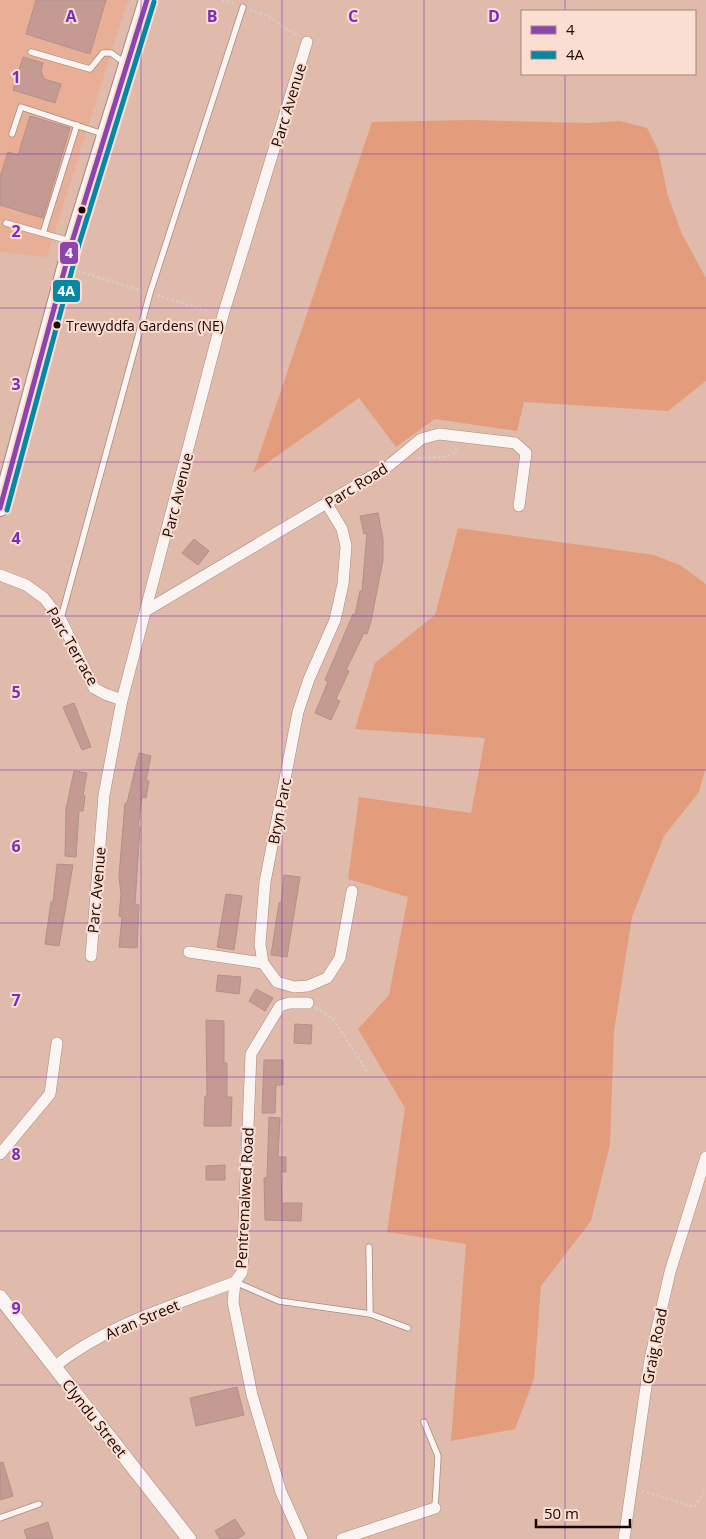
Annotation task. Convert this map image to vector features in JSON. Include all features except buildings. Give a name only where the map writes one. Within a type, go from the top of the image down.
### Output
[{"type":"main road","points":[[0,508],[72,242],[147,0]]},
{"type":"street","name":"Parc Avenue","points":[[91,956],[104,795],[122,700],[223,315],[307,42]]},
{"type":"street","name":"Parc Road","points":[[147,610],[387,467],[421,439],[440,434],[515,443],[526,453],[519,506]]},
{"type":"street","name":"Bryn Parc","points":[[263,963],[260,944],[265,882],[298,712],[309,679],[335,620],[344,584],[346,546],[342,529],[327,504]]},
{"type":"street","name":"Parc Terrace","points":[[0,574],[26,585],[38,594],[61,620],[94,688],[122,700]]},
{"type":"street","points":[[189,952],[263,963],[277,982],[294,988],[308,986],[327,978],[340,958],[352,891]]},
{"type":"street","name":"Pentremalwed Road","points":[[302,1539],[281,1492],[252,1395],[233,1302],[235,1282],[242,1272],[250,1054],[280,1006],[289,1003],[308,1004]]},
{"type":"street","points":[[0,1154],[50,1094],[56,1044]]},
{"type":"street","name":"Graig Road","points":[[624,1539],[633,1489],[653,1344],[684,1223],[706,1157]]},
{"type":"street","name":"Aran Street","points":[[55,1366],[76,1350],[120,1325],[235,1282]]},
{"type":"street","name":"Clyndu Street","points":[[0,1297],[189,1539]]},
{"type":"street","points":[[342,1539],[435,1508]]},
{"type":"lane","points":[[61,620],[150,293],[242,7]]},
{"type":"lane","points":[[31,52],[90,69],[103,52],[110,53],[127,64]]},
{"type":"lane","points":[[12,134],[21,107],[105,134]]},
{"type":"lane","points":[[43,233],[77,125]]},
{"type":"lane","points":[[6,223],[72,242]]},
{"type":"lane","points":[[369,1248],[370,1314]]},
{"type":"lane","points":[[235,1282],[279,1301],[370,1314],[408,1328]]},
{"type":"lane","points":[[424,1422],[438,1456],[435,1508]]},
{"type":"lane","points":[[0,1518],[39,1504]]},
{"type":"path","points":[[222,0],[266,15],[307,42]]},
{"type":"path","points":[[65,267],[133,288]]},
{"type":"path","points":[[150,293],[204,310]]},
{"type":"path","points":[[417,458],[446,457],[455,453],[457,445],[454,436]]},
{"type":"path","points":[[308,1004],[333,1019],[368,1073]]},
{"type":"path","points":[[633,1489],[694,1507],[706,1490]]},
{"type":"shaded area","points":[[0,0],[128,0],[47,257],[0,252]]},
{"type":"shaded area","points":[[470,120],[589,123],[620,121],[647,128],[658,150],[668,196],[682,234],[706,278],[706,381],[668,411],[524,402],[517,431],[435,419],[396,447],[359,398],[253,473],[372,122]]},
{"type":"shaded area","points":[[458,528],[654,555],[680,565],[706,584],[706,767],[699,792],[664,836],[632,917],[614,1031],[610,1145],[591,1221],[541,1286],[534,1379],[515,1429],[451,1441],[466,1244],[387,1232],[405,1108],[358,1029],[389,995],[408,897],[348,879],[359,797],[471,813],[485,738],[355,729],[375,663],[435,615]]},
{"type":"transit line","name":"4","points":[[0,508],[72,242],[147,0]]},
{"type":"transit line","name":"4A","points":[[7,510],[79,244],[154,2]]},
{"type":"place","name":"Trewyddfa Gardens (NE)","points":[[57,325]]}]
